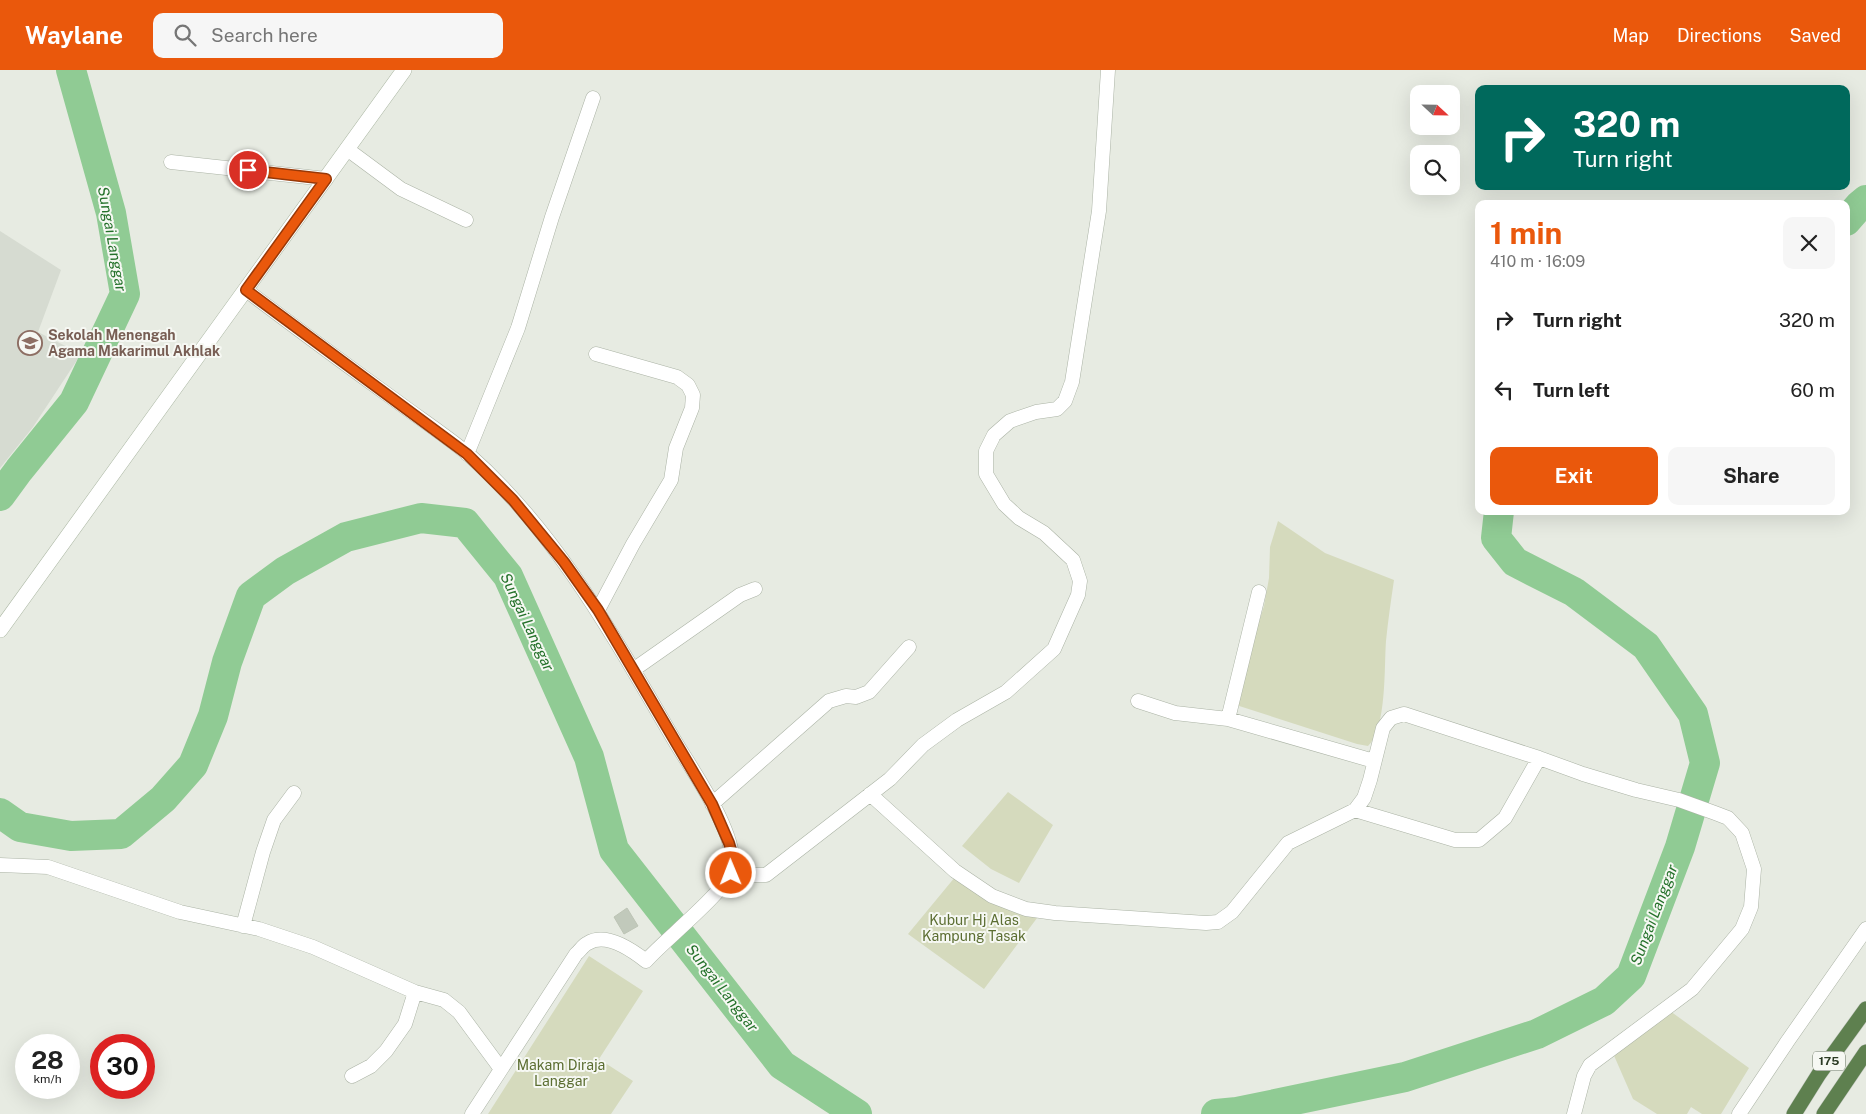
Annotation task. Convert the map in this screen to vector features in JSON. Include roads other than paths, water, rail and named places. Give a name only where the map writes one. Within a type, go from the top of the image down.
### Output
[{"type":"highway","name":"175","points":[[1794,1114],[1819,1074],[1866,1009]]},
{"type":"highway","name":"175","points":[[1824,1114],[1866,1052]]},
{"type":"main road","points":[[0,630],[404,70]]},
{"type":"street","points":[[731,873],[766,875],[890,779],[923,745],[957,720],[1006,692],[1054,649],[1078,595],[1080,581],[1073,560],[1044,533],[1019,518],[1004,504],[986,474],[986,451],[994,435],[1010,421],[1036,412],[1057,409],[1065,401],[1072,382],[1099,210],[1108,70]]},
{"type":"street","points":[[467,454],[518,328],[552,217],[593,98]]},
{"type":"street","points":[[347,149],[401,189],[466,220]]},
{"type":"street","points":[[171,162],[326,179]]},
{"type":"street","points":[[246,290],[467,454],[519,507],[564,562],[598,610],[712,804],[733,857],[731,873],[717,892],[646,961],[611,941],[600,939],[587,943],[576,954],[472,1114]]},
{"type":"street","points":[[596,354],[677,377],[688,385],[693,395],[692,408],[676,448],[671,480],[633,544],[598,610]]},
{"type":"street","points":[[633,670],[740,595],[755,589]]},
{"type":"street","points":[[1228,719],[1260,592]]},
{"type":"street","points":[[712,804],[830,701],[846,696],[856,697],[868,692],[909,648]]},
{"type":"street","points":[[1138,700],[1175,713],[1228,719],[1374,761]]},
{"type":"street","points":[[870,794],[955,871],[992,896],[1026,909],[1056,913],[1206,923],[1218,922],[1232,912],[1288,843],[1355,810],[1364,798],[1383,728],[1391,718],[1404,714],[1592,776],[1679,800],[1728,818],[1742,833],[1754,869],[1751,907],[1742,929],[1692,989],[1590,1065],[1584,1076],[1574,1114]]},
{"type":"street","points":[[1355,810],[1455,840],[1479,840],[1505,818],[1539,758]]},
{"type":"street","points":[[244,926],[263,852],[274,820],[294,793]]},
{"type":"street","points":[[0,865],[48,867],[180,912],[244,926],[313,947],[415,992],[444,1000],[459,1012],[501,1069]]},
{"type":"street","points":[[1739,1114],[1866,929]]},
{"type":"street","points":[[352,1076],[371,1066],[386,1050],[405,1024],[415,992]]},
{"type":"waterway","name":"Sungai Langgar","points":[[0,496],[74,402],[125,294],[111,213],[71,70]]},
{"type":"waterway","name":"Sungai Langgar","points":[[1850,216],[1866,200]]},
{"type":"waterway","name":"Sungai Langgar","points":[[1216,1114],[1237,1112],[1405,1077],[1537,1034],[1604,1001],[1631,976],[1680,847],[1705,763],[1693,714],[1646,646],[1574,592],[1515,562],[1496,538],[1499,515]]},
{"type":"waterway","name":"Sungai Langgar","points":[[0,813],[20,827],[71,836],[121,834],[163,799],[193,765],[213,716],[227,662],[251,596],[285,571],[346,537],[421,518],[465,523],[508,576],[589,757],[614,850],[782,1065],[857,1114]]},
{"type":"place","name":"Sekolah Menengah Agama Makarimul Akhlak","points":[[30,343]]},
{"type":"park label","name":"Kubur Hj Alas Kampung Tasak","points":[[974,928]]},
{"type":"park label","name":"Makam Diraja Langgar","points":[[561,1074]]}]
